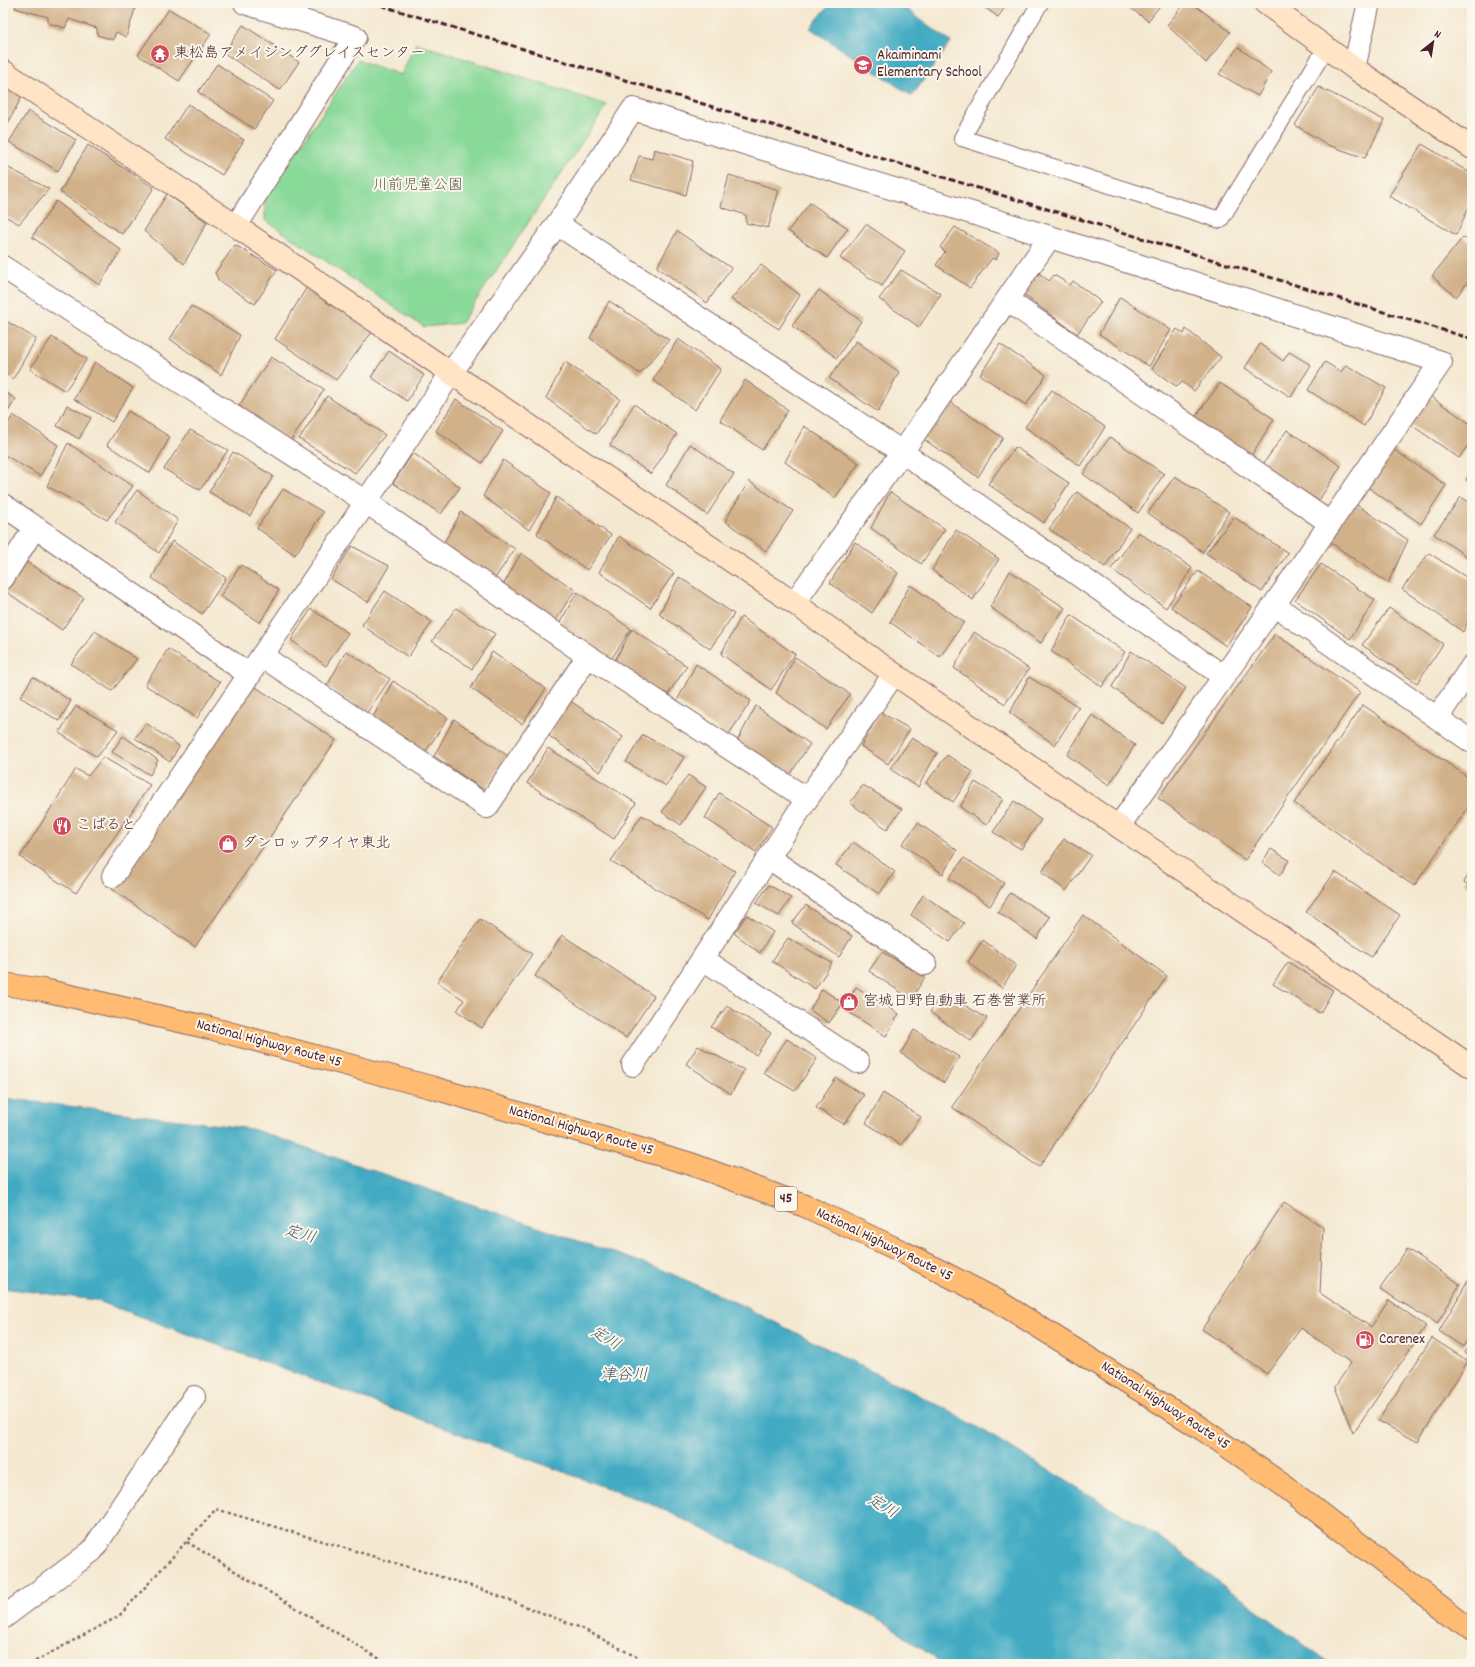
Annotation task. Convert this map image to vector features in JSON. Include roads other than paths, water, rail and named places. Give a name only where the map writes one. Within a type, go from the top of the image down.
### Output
[{"type":"highway","name":"National Highway Route 45","points":[[3,984],[44,990],[210,1028],[434,1088],[691,1164],[805,1206],[901,1251],[996,1300],[1202,1428],[1283,1485],[1472,1631]]},
{"type":"street","points":[[236,226],[355,37],[245,3]]},
{"type":"street","points":[[1265,3],[1354,68],[1472,148]]},
{"type":"street","points":[[1354,68],[1369,3]]},
{"type":"street","points":[[3,71],[794,602],[894,674],[1472,1067]]},
{"type":"street","points":[[113,876],[250,675],[452,373],[557,224],[633,109],[1050,237],[1441,362],[1274,605],[1222,676],[1119,826]]},
{"type":"street","points":[[557,224],[902,452],[1222,676]]},
{"type":"street","points":[[794,602],[902,452],[1050,237]]},
{"type":"street","points":[[3,267],[366,502],[588,656],[807,800]]},
{"type":"street","points":[[1007,300],[1330,523]]},
{"type":"street","points":[[3,505],[250,675]]},
{"type":"street","points":[[3,578],[35,527]]},
{"type":"street","points":[[1274,605],[1472,742]]},
{"type":"street","points":[[262,656],[487,807],[588,656]]},
{"type":"street","points":[[1436,718],[1472,666]]},
{"type":"street","points":[[633,1066],[807,800],[894,674]]},
{"type":"street","points":[[769,858],[925,964]]},
{"type":"street","points":[[703,959],[858,1062]]},
{"type":"street","points":[[3,1618],[92,1551],[194,1397]]},
{"type":"lane","points":[[1040,3],[962,138],[1220,220],[1326,48]]},
{"type":"water","points":[[831,3],[898,3],[951,42],[912,96],[810,28]]},
{"type":"water","name":"津谷川","points":[[3,1098],[252,1129],[663,1270],[733,1301],[952,1412],[1158,1536],[1330,1664],[943,1664],[886,1623],[754,1554],[656,1506],[95,1300],[3,1288]]},
{"type":"railway","points":[[373,3],[1472,339]]},
{"type":"place","name":"東松島アメイジンググレイスセンター","points":[[160,54]]},
{"type":"place","name":"Akaiminami Elementary School","points":[[863,65]]},
{"type":"place","name":"こばると","points":[[62,826]]},
{"type":"place","name":"ダンロップタイヤ東北","points":[[228,844]]},
{"type":"place","name":"宮城日野自動車 石巻営業所","points":[[849,1002]]},
{"type":"place","name":"Carenex","points":[[1365,1340]]},
{"type":"park label","name":"川前児童公園","points":[[418,186]]},
{"type":"water label","name":"定川","points":[[300,1235]]},
{"type":"water label","name":"定川","points":[[605,1339]]},
{"type":"water label","name":"定川","points":[[882,1507]]}]
